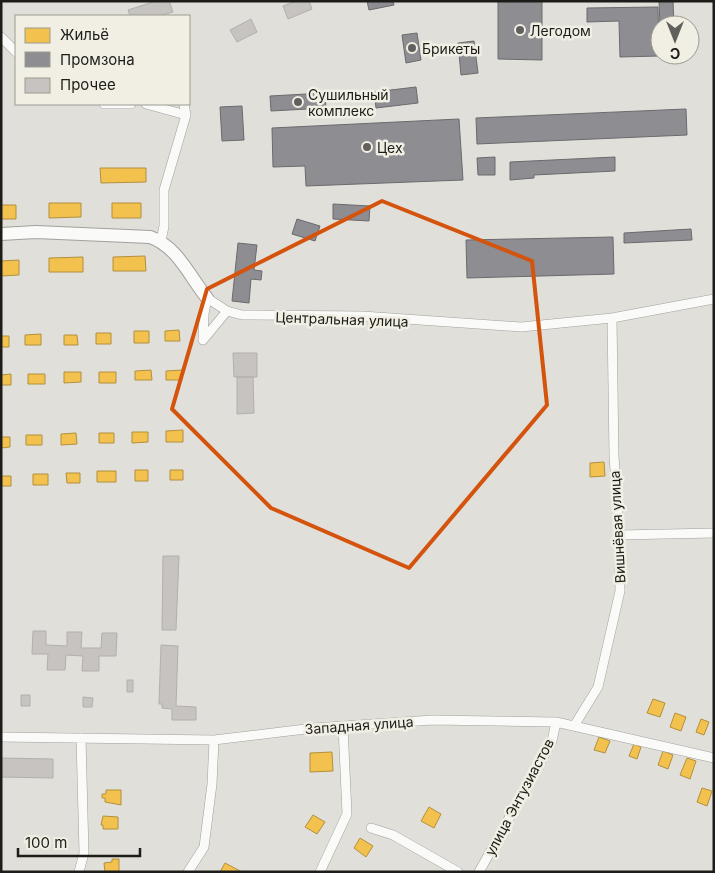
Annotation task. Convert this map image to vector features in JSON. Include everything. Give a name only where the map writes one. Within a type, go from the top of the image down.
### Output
[{"type":"street","points":[[1,37],[15,51]]},
{"type":"street","points":[[150,105],[186,115]]},
{"type":"street","points":[[1,234],[36,232],[134,235],[161,241],[164,226],[164,190],[186,115],[184,105]]},
{"type":"street","name":"Центральная улица","points":[[161,241],[170,248],[207,298],[227,311],[242,315],[267,317],[362,316],[521,327],[612,318],[714,299]]},
{"type":"street","points":[[207,298],[203,340],[227,311]]},
{"type":"street","name":"Вишнёвая улица","points":[[574,726],[598,688],[610,644],[620,592],[619,535],[614,456],[612,318]]},
{"type":"street","points":[[619,535],[714,533]]},
{"type":"street","name":"Западная улица","points":[[1,737],[214,740],[343,726],[433,720],[556,722],[714,758]]},
{"type":"street","name":"улица Энтузиастов","points":[[479,872],[552,741],[556,722]]},
{"type":"street","points":[[320,872],[347,814],[343,726]]},
{"type":"street","points":[[79,872],[84,853],[81,738]]},
{"type":"street","points":[[188,872],[204,847],[212,784],[214,740]]},
{"type":"street","points":[[371,828],[393,835],[458,872]]},
{"type":"highlighted area","points":[[382,201],[532,261],[547,405],[409,568],[271,508],[172,409],[207,289]]},
{"type":"building: Жильё","points":[[100,168],[146,168],[146,182],[101,183]]},
{"type":"building: Жильё","points":[[49,203],[81,203],[81,217],[49,218]]},
{"type":"building: Жильё","points":[[112,203],[141,203],[141,218],[112,218]]},
{"type":"building: Жильё","points":[[1,205],[16,205],[16,219],[1,219]]},
{"type":"building: Жильё","points":[[145,256],[146,271],[113,271],[113,257]]},
{"type":"building: Жильё","points":[[83,257],[83,272],[49,272],[49,258]]},
{"type":"building: Жильё","points":[[19,260],[19,275],[1,276],[1,261]]},
{"type":"building: Жильё","points":[[179,330],[180,341],[165,341],[165,331]]},
{"type":"building: Жильё","points":[[134,331],[149,331],[149,343],[134,343]]},
{"type":"building: Жильё","points":[[96,333],[111,333],[111,344],[96,344]]},
{"type":"building: Жильё","points":[[41,334],[41,345],[25,345],[25,335]]},
{"type":"building: Жильё","points":[[64,335],[77,335],[78,345],[64,345]]},
{"type":"building: Жильё","points":[[1,336],[9,336],[9,347],[1,347]]},
{"type":"building: Жильё","points":[[151,370],[152,380],[135,380],[135,371]]},
{"type":"building: Жильё","points":[[182,370],[182,380],[166,380],[166,371]]},
{"type":"building: Жильё","points":[[64,372],[81,372],[81,382],[64,383]]},
{"type":"building: Жильё","points":[[99,372],[116,372],[116,383],[99,383]]},
{"type":"building: Жильё","points":[[11,374],[11,385],[1,385],[1,375]]},
{"type":"building: Жильё","points":[[28,374],[45,374],[45,384],[28,384]]},
{"type":"building: Жильё","points":[[183,430],[183,442],[166,442],[166,431]]},
{"type":"building: Жильё","points":[[132,432],[148,432],[148,442],[132,443]]},
{"type":"building: Жильё","points":[[76,433],[77,444],[61,445],[61,434]]},
{"type":"building: Жильё","points":[[99,433],[114,433],[114,443],[99,443]]},
{"type":"building: Жильё","points":[[26,435],[42,435],[42,445],[26,445]]},
{"type":"building: Жильё","points":[[1,437],[10,437],[10,447],[1,448]]},
{"type":"building: Жильё","points":[[604,462],[605,476],[590,477],[590,463]]},
{"type":"building: Жильё","points":[[135,470],[148,470],[148,481],[135,481]]},
{"type":"building: Жильё","points":[[170,470],[183,470],[183,480],[170,480]]},
{"type":"building: Жильё","points":[[97,471],[116,471],[116,482],[97,482]]},
{"type":"building: Жильё","points":[[66,473],[80,473],[80,483],[67,483]]},
{"type":"building: Жильё","points":[[33,474],[48,474],[48,485],[33,485]]},
{"type":"building: Жильё","points":[[1,476],[11,476],[11,486],[1,486]]},
{"type":"building: Жильё","points":[[653,699],[665,703],[660,717],[647,713]]},
{"type":"building: Жильё","points":[[675,713],[686,717],[681,731],[670,727]]},
{"type":"building: Жильё","points":[[701,719],[709,722],[704,735],[696,732]]},
{"type":"building: Жильё","points":[[599,737],[610,741],[605,753],[594,750]]},
{"type":"building: Жильё","points":[[634,744],[641,747],[637,759],[629,756]]},
{"type":"building: Жильё","points":[[663,751],[673,755],[668,769],[658,765]]},
{"type":"building: Жильё","points":[[332,752],[333,771],[310,772],[310,753]]},
{"type":"building: Жильё","points":[[687,758],[696,761],[690,779],[680,775]]},
{"type":"building: Жильё","points":[[702,788],[712,791],[707,806],[697,802]]},
{"type":"building: Жильё","points":[[106,790],[121,790],[121,805],[105,802],[102,794],[106,794]]},
{"type":"building: Жильё","points":[[429,807],[441,814],[434,828],[421,821]]},
{"type":"building: Жильё","points":[[313,815],[325,822],[317,834],[305,827]]},
{"type":"building: Жильё","points":[[103,816],[118,817],[118,829],[103,829],[103,825],[101,825]]},
{"type":"building: Жильё","points":[[360,838],[373,846],[366,857],[354,848]]},
{"type":"building: Жильё","points":[[112,859],[119,859],[119,872],[105,872],[104,863],[112,862]]},
{"type":"building: Жильё","points":[[225,863],[242,872],[220,872]]},
{"type":"building: Промзона","points":[[367,1],[393,1],[394,5],[369,10]]},
{"type":"building: Промзона","name":"Легодом","points":[[498,1],[542,1],[542,60],[498,59]]},
{"type":"building: Промзона","points":[[659,1],[673,1],[674,15],[660,15]]},
{"type":"building: Промзона","points":[[658,7],[658,15],[650,15],[650,56],[620,57],[619,21],[587,22],[587,8]]},
{"type":"building: Промзона","name":"Брикеты","points":[[417,33],[421,60],[406,63],[402,35]]},
{"type":"building: Промзона","points":[[474,41],[478,73],[461,75],[458,43]]},
{"type":"building: Промзона","name":"Сушильный комплекс","points":[[416,87],[418,103],[376,108],[374,92]]},
{"type":"building: Промзона","name":"Сушильный комплекс","points":[[325,93],[326,108],[271,111],[270,96]]},
{"type":"building: Промзона","points":[[242,106],[244,140],[222,141],[220,107]]},
{"type":"building: Промзона","points":[[686,109],[687,135],[477,144],[476,118]]},
{"type":"building: Промзона","name":"Цех","points":[[459,119],[463,180],[306,186],[305,166],[273,167],[272,128]]},
{"type":"building: Промзона","points":[[495,157],[495,175],[478,175],[477,158]]},
{"type":"building: Промзона","points":[[615,157],[615,171],[534,175],[534,178],[510,180],[510,162]]},
{"type":"building: Промзона","points":[[333,204],[370,206],[369,221],[333,219]]},
{"type":"building: Промзона","points":[[297,219],[320,226],[315,241],[292,234]]},
{"type":"building: Промзона","points":[[691,229],[692,240],[624,243],[624,233]]},
{"type":"building: Промзона","points":[[613,237],[614,274],[467,278],[466,240]]},
{"type":"building: Промзона","points":[[238,243],[257,245],[254,270],[262,271],[261,280],[251,279],[249,303],[232,301]]},
{"type":"building: Прочее","points":[[156,1],[169,1],[173,12],[162,15],[130,15],[128,10]]},
{"type":"building: Прочее","points":[[296,1],[309,1],[312,9],[288,19],[283,6]]},
{"type":"building: Прочее","points":[[251,19],[257,32],[237,42],[230,30]]},
{"type":"building: Прочее","points":[[233,353],[257,353],[257,377],[234,377]]},
{"type":"building: Прочее","points":[[237,377],[253,377],[254,413],[237,414]]},
{"type":"building: Прочее","points":[[163,556],[179,556],[176,630],[162,630]]},
{"type":"building: Прочее","points":[[33,631],[46,631],[46,645],[67,646],[67,632],[82,632],[81,648],[101,648],[102,633],[117,633],[116,656],[99,656],[99,671],[82,671],[83,656],[66,655],[65,670],[47,670],[48,654],[32,654]]},
{"type":"building: Прочее","points":[[161,645],[178,646],[176,706],[196,707],[196,720],[172,720],[172,709],[162,708],[162,704],[159,704]]},
{"type":"building: Прочее","points":[[127,680],[133,680],[133,692],[127,692]]},
{"type":"building: Прочее","points":[[21,695],[30,695],[30,706],[21,706]]},
{"type":"building: Прочее","points":[[83,697],[93,698],[92,707],[83,707]]},
{"type":"building: Прочее","points":[[1,758],[53,759],[53,778],[1,777]]},
{"type":"place","name":"Легодом","points":[[520,30]]},
{"type":"place","name":"Брикеты","points":[[412,48]]},
{"type":"place","name":"Сушильный комплекс","points":[[298,102]]},
{"type":"place","name":"Цех","points":[[367,147]]}]
